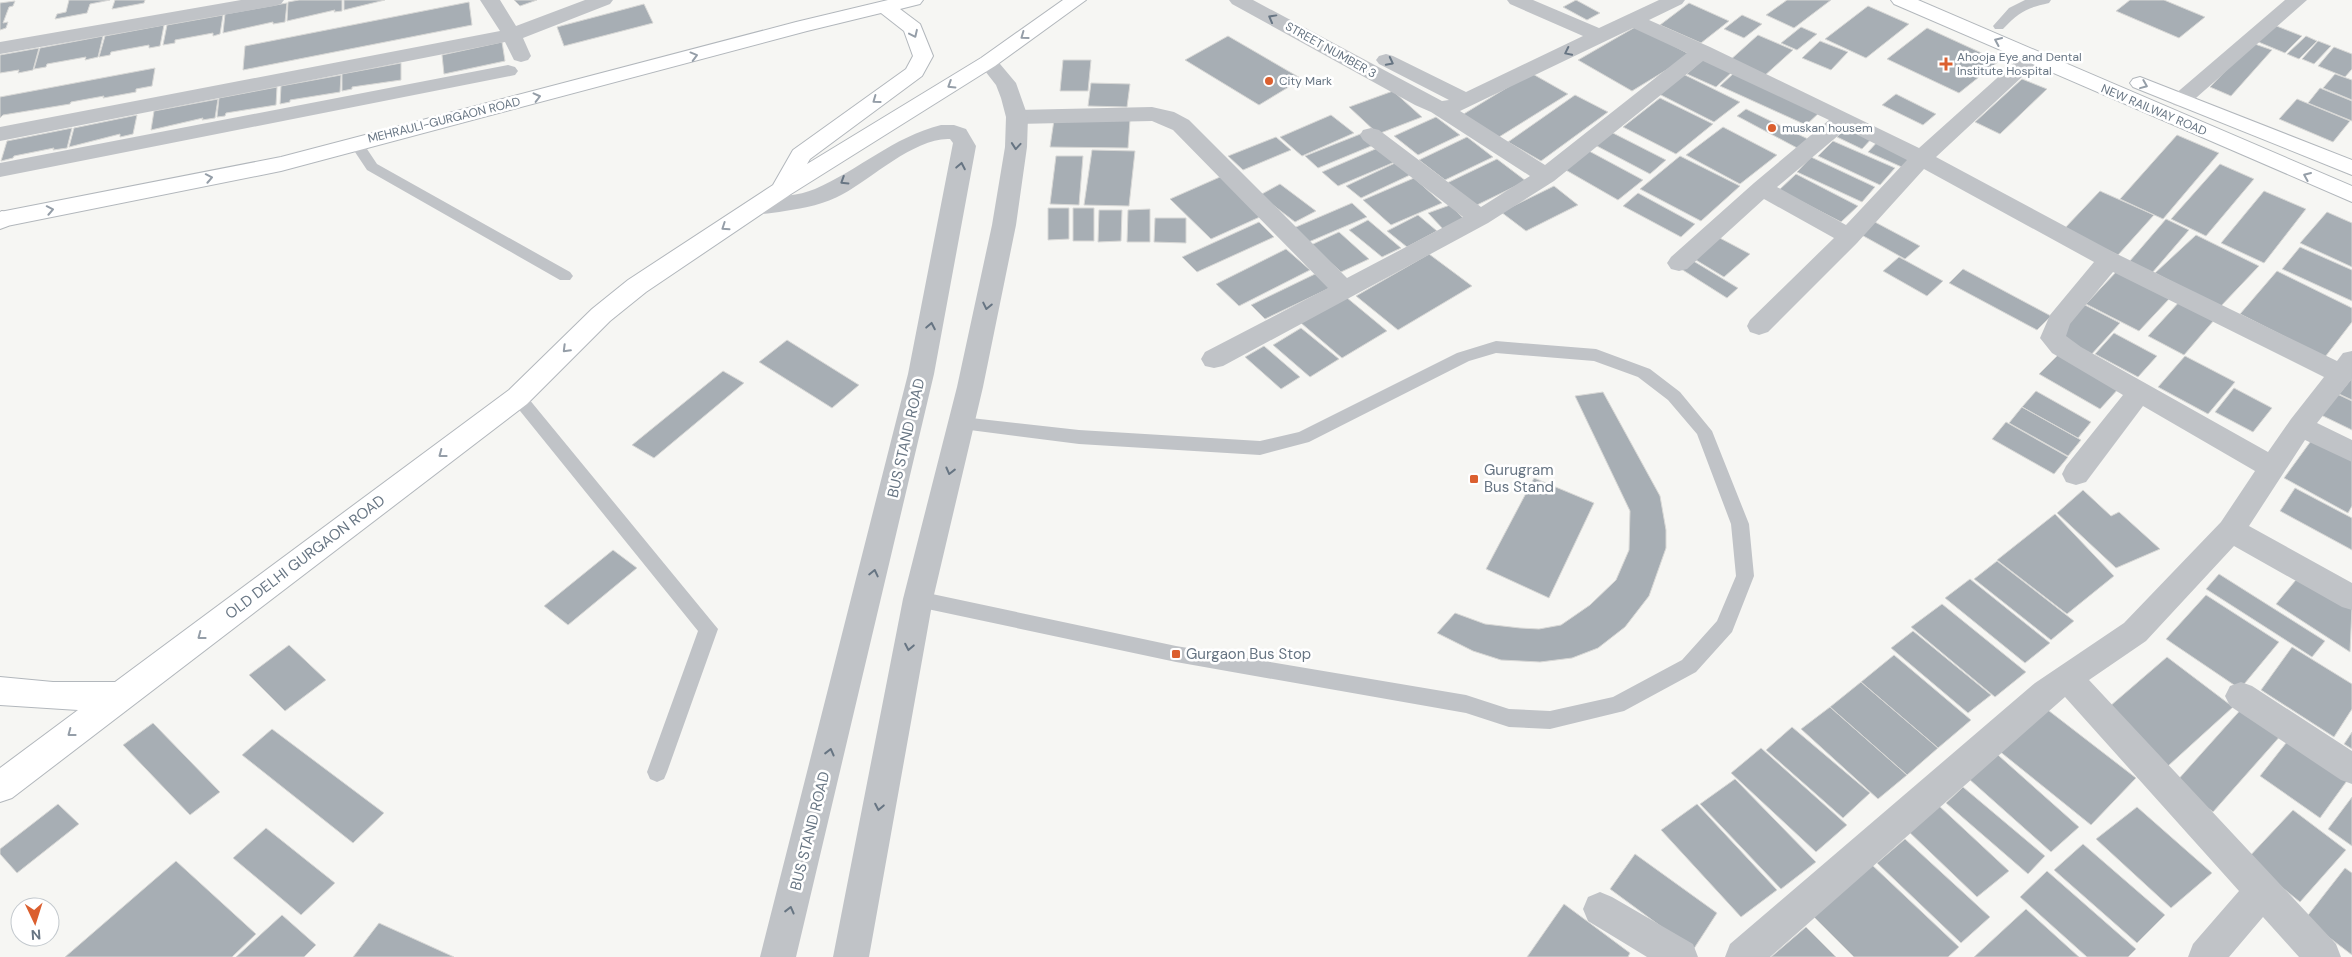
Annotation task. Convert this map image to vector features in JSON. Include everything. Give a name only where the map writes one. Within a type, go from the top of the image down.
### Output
[{"type":"main road","name":"MEHRAULI-GURGAON ROAD","points":[[1,220],[281,164],[803,26],[881,3],[913,0]]},
{"type":"main road","name":"OLD DELHI GURGAON ROAD","points":[[0,787],[518,398],[601,315],[637,286],[783,189],[988,62],[1076,0]]},
{"type":"main road","name":"NEW RAILWAY ROAD","points":[[1901,0],[2352,195]]},
{"type":"main road","name":"NEW RAILWAY ROAD","points":[[1935,0],[2352,168]]},
{"type":"main road","points":[[783,189],[801,156],[915,72],[923,56],[913,28],[881,3]]},
{"type":"main road","points":[[0,691],[53,696],[120,696]]},
{"type":"street","points":[[0,48],[270,0]]},
{"type":"street","points":[[0,170],[514,64],[512,35],[490,0]]},
{"type":"street","points":[[0,134],[512,35],[603,0]]},
{"type":"street","name":"STREET NUMBER 3","points":[[1239,0],[1431,104],[1546,176]]},
{"type":"street","points":[[1269,0],[1466,100]]},
{"type":"street","points":[[1517,0],[1600,36]]},
{"type":"street","points":[[1431,104],[1451,107],[1675,0]]},
{"type":"street","points":[[2182,100],[2297,0]]},
{"type":"street","points":[[1633,20],[1844,118],[2109,260],[2347,367],[2300,426],[2231,530],[2135,632],[2068,680],[2046,693],[1743,957]]},
{"type":"street","points":[[1214,359],[1480,218],[1546,176],[1702,51]]},
{"type":"street","points":[[1759,326],[1849,237],[1921,158],[2032,57]]},
{"type":"street","points":[[851,957],[918,599],[962,423],[1004,225],[1016,147],[1018,117],[1006,83],[988,62]]},
{"type":"street","points":[[1018,117],[1152,114],[1166,117],[1181,125],[1343,289]]},
{"type":"street","points":[[1679,263],[1762,188],[1844,118]]},
{"type":"street","name":"BUS STAND ROAD","points":[[755,207],[794,203],[824,194],[912,141],[944,130],[962,136],[965,146],[922,374],[778,957]]},
{"type":"street","points":[[1372,135],[1480,218]]},
{"type":"street","points":[[1762,188],[1849,237]]},
{"type":"street","points":[[2109,260],[2059,321],[2053,338],[2061,347],[2072,354],[2273,468]]},
{"type":"street","points":[[2076,474],[2140,391]]},
{"type":"street","points":[[2300,426],[2352,452]]},
{"type":"street","points":[[2231,530],[2352,598]]},
{"type":"street","points":[[2068,680],[2323,957]]},
{"type":"street","points":[[2240,696],[2352,769]]},
{"type":"street","points":[[2206,957],[2262,892]]},
{"type":"street","points":[[1600,909],[1680,957]]},
{"type":"lane","points":[[1999,26],[2020,5],[2031,1],[2045,0]]},
{"type":"lane","points":[[356,143],[372,167],[565,276]]},
{"type":"lane","points":[[918,599],[1176,654],[1466,704],[1509,718],[1550,720],[1618,705],[1688,666],[1726,626],[1745,576],[1740,524],[1704,431],[1674,396],[1644,373],[1596,355],[1496,347],[1463,357],[1303,437],[1260,448],[1182,445],[1079,437],[962,423]]},
{"type":"lane","points":[[518,398],[708,628],[657,772]]},
{"type":"building","points":[[69,0],[110,0],[90,4],[87,13],[55,19],[57,14],[66,12]]},
{"type":"building","points":[[115,0],[145,0],[144,3],[112,9]]},
{"type":"building","points":[[299,0],[342,0],[342,11],[334,12],[335,10],[287,21],[288,2]]},
{"type":"building","points":[[344,0],[385,0],[344,10]]},
{"type":"building","points":[[514,0],[537,0],[520,6]]},
{"type":"building","points":[[1576,0],[1600,13],[1587,20],[1563,7]]},
{"type":"building","points":[[1787,0],[1831,0],[1794,28],[1766,15]]},
{"type":"building","points":[[2130,0],[2164,0],[2205,17],[2179,38],[2116,11]]},
{"type":"building","points":[[15,1],[13,6],[9,7],[3,23],[8,22],[6,28],[0,30],[0,3]]},
{"type":"building","points":[[469,2],[472,25],[243,70],[245,46]]},
{"type":"building","points":[[287,3],[285,22],[273,24],[273,22],[223,33],[225,14]]},
{"type":"building","points":[[1689,3],[1729,21],[1701,43],[1660,25]]},
{"type":"building","points":[[644,4],[653,23],[564,46],[557,27]]},
{"type":"building","points":[[1868,6],[1909,24],[1866,58],[1825,39]]},
{"type":"building","points":[[223,15],[220,34],[213,36],[213,33],[175,40],[175,43],[163,45],[167,25]]},
{"type":"building","points":[[1742,15],[1762,24],[1744,38],[1724,29]]},
{"type":"building","points":[[164,25],[160,46],[149,48],[149,45],[111,52],[110,55],[99,57],[105,36]]},
{"type":"building","points":[[2274,25],[2302,36],[2285,53],[2256,41]]},
{"type":"building","points":[[1637,26],[1691,55],[1632,91],[1578,60]]},
{"type":"building","points":[[1801,27],[1817,34],[1797,50],[1781,43]]},
{"type":"building","points":[[1927,28],[1999,61],[1959,93],[1887,59]]},
{"type":"building","points":[[1758,35],[1793,50],[1763,77],[1728,62]]},
{"type":"building","points":[[103,36],[98,57],[85,60],[86,57],[47,64],[46,67],[34,69],[40,48]]},
{"type":"building","points":[[1228,36],[1302,79],[1259,105],[1185,60]]},
{"type":"building","points":[[2306,36],[2317,41],[2299,59],[2287,54]]},
{"type":"building","points":[[1820,41],[1848,52],[1831,70],[1802,58]]},
{"type":"building","points":[[2318,41],[2331,46],[2314,64],[2302,59]]},
{"type":"building","points":[[502,42],[505,61],[444,74],[442,55]]},
{"type":"building","points":[[2252,43],[2272,50],[2231,96],[2210,87]]},
{"type":"building","points":[[2334,47],[2352,54],[2352,69],[2345,77],[2318,66]]},
{"type":"building","points":[[39,48],[33,70],[18,73],[19,70],[0,73],[0,55]]},
{"type":"building","points":[[1705,57],[1734,70],[1716,87],[1687,74]]},
{"type":"building","points":[[1063,60],[1091,60],[1088,91],[1060,91]]},
{"type":"building","points":[[401,63],[401,80],[352,87],[352,89],[342,91],[342,74]]},
{"type":"building","points":[[155,68],[152,86],[136,89],[136,92],[103,98],[104,96],[71,102],[70,104],[3,115],[0,118],[0,97]]},
{"type":"building","points":[[1531,73],[1568,94],[1499,137],[1462,115]]},
{"type":"building","points":[[1734,73],[1820,112],[1806,125],[1720,86]]},
{"type":"building","points":[[1683,74],[1740,102],[1714,122],[1657,93]]},
{"type":"building","points":[[2335,74],[2352,80],[2352,100],[2323,88]]},
{"type":"building","points":[[341,75],[340,92],[290,100],[290,102],[280,104],[281,86]]},
{"type":"building","points":[[2022,79],[2047,89],[2000,134],[1975,122]]},
{"type":"building","points":[[1091,83],[1130,84],[1127,107],[1088,106]]},
{"type":"building","points":[[277,87],[276,105],[226,113],[225,116],[217,117],[219,98]]},
{"type":"building","points":[[2320,88],[2352,101],[2352,121],[2308,103]]},
{"type":"building","points":[[1393,91],[1422,117],[1378,134],[1349,107]]},
{"type":"building","points":[[1896,94],[1936,114],[1923,125],[1882,105]]},
{"type":"building","points":[[1575,95],[1608,112],[1541,161],[1508,142]]},
{"type":"building","points":[[1660,98],[1713,124],[1676,154],[1623,127]]},
{"type":"building","points":[[218,99],[215,118],[202,120],[203,118],[151,130],[154,111]]},
{"type":"building","points":[[2297,99],[2350,121],[2333,142],[2279,119]]},
{"type":"building","name":"muskan housem","points":[[1746,109],[1810,140],[1799,149],[1737,116]]},
{"type":"building","points":[[137,115],[133,134],[120,137],[120,134],[69,147],[74,128]]},
{"type":"building","points":[[1331,115],[1354,133],[1302,156],[1280,137]]},
{"type":"building","points":[[1436,117],[1460,135],[1418,155],[1394,136]]},
{"type":"building","points":[[1054,120],[1130,120],[1128,148],[1050,147]]},
{"type":"building","points":[[1849,125],[1874,136],[1862,149],[1837,137]]},
{"type":"building","points":[[1723,127],[1777,155],[1740,184],[1686,155]]},
{"type":"building","points":[[72,128],[67,148],[53,150],[54,148],[14,156],[13,158],[1,161],[7,141]]},
{"type":"building","points":[[1611,132],[1666,160],[1650,174],[1595,145]]},
{"type":"building","points":[[1363,133],[1376,144],[1318,168],[1305,156]]},
{"type":"building","points":[[2177,135],[2219,153],[2163,219],[2120,199]]},
{"type":"building","points":[[1276,137],[1291,150],[1243,170],[1228,156]]},
{"type":"building","points":[[1467,137],[1493,157],[1445,180],[1419,160]]},
{"type":"building","points":[[1879,140],[1915,156],[1904,168],[1868,152]]},
{"type":"building","points":[[1833,141],[1895,168],[1880,185],[1818,156]]},
{"type":"building","points":[[1380,147],[1397,161],[1338,186],[1322,172]]},
{"type":"building","points":[[1092,150],[1135,151],[1129,206],[1084,205]]},
{"type":"building","points":[[1589,151],[1643,180],[1618,200],[1564,169]]},
{"type":"building","points":[[1056,156],[1083,156],[1079,205],[1050,204]]},
{"type":"building","points":[[1680,156],[1740,186],[1701,221],[1640,189]]},
{"type":"building","points":[[1811,157],[1875,187],[1862,202],[1797,172]]},
{"type":"building","points":[[1497,159],[1526,181],[1475,206],[1447,183]]},
{"type":"building","points":[[1395,163],[1410,175],[1361,198],[1346,186]]},
{"type":"building","points":[[2220,164],[2254,179],[2206,236],[2171,219]]},
{"type":"building","points":[[1796,174],[1858,206],[1841,222],[1779,190]]},
{"type":"building","points":[[1220,177],[1262,216],[1211,239],[1170,199]]},
{"type":"building","points":[[1414,178],[1442,203],[1391,225],[1363,200]]},
{"type":"building","points":[[1280,184],[1316,211],[1295,222],[1260,195]]},
{"type":"building","points":[[1554,186],[1578,205],[1526,231],[1501,212]]},
{"type":"building","points":[[2100,191],[2154,215],[2118,255],[2064,229]]},
{"type":"building","points":[[2264,191],[2306,209],[2264,263],[2221,243]]},
{"type":"building","points":[[1638,193],[1695,224],[1681,237],[1623,206]]},
{"type":"building","points":[[1352,203],[1367,217],[1304,244],[1289,230]]},
{"type":"building","points":[[1450,205],[1466,221],[1444,230],[1428,213]]},
{"type":"building","points":[[1048,208],[1069,208],[1069,239],[1048,240]]},
{"type":"building","points":[[1073,208],[1094,208],[1094,241],[1073,241]]},
{"type":"building","points":[[1150,209],[1150,242],[1127,242],[1128,210]]},
{"type":"building","points":[[1099,210],[1122,210],[1121,241],[1098,242]]},
{"type":"building","points":[[2327,212],[2352,223],[2352,267],[2300,243]]},
{"type":"building","points":[[1418,215],[1437,231],[1407,247],[1387,231]]},
{"type":"building","points":[[1155,218],[1186,218],[1186,243],[1154,242]]},
{"type":"building","points":[[2166,219],[2189,230],[2152,273],[2129,262]]},
{"type":"building","points":[[1368,220],[1401,248],[1382,257],[1349,230]]},
{"type":"building","points":[[1873,221],[1920,246],[1905,259],[1858,233]]},
{"type":"building","points":[[1259,222],[1274,237],[1197,272],[1182,257]]},
{"type":"building","points":[[1339,232],[1369,259],[1341,272],[1311,245]]},
{"type":"building","points":[[2196,235],[2259,266],[2220,307],[2155,273]]},
{"type":"building","points":[[1716,236],[1750,254],[1724,277],[1691,257]]},
{"type":"building","points":[[2300,247],[2352,270],[2352,301],[2282,269]]},
{"type":"building","points":[[1286,249],[1310,270],[1239,306],[1216,284]]},
{"type":"building","points":[[1429,254],[1472,286],[1398,330],[1356,296]]},
{"type":"building","points":[[1899,257],[1943,281],[1927,296],[1883,271]]},
{"type":"building","points":[[1690,259],[1738,288],[1727,298],[1678,267]]},
{"type":"building","points":[[1963,269],[2051,316],[2037,330],[1949,283]]},
{"type":"building","points":[[2117,271],[2170,298],[2139,331],[2086,304]]},
{"type":"building","points":[[2277,271],[2352,308],[2352,322],[2325,357],[2240,314]]},
{"type":"building","points":[[1315,274],[1330,288],[1265,319],[1251,305]]},
{"type":"building","points":[[1346,297],[1387,331],[1342,358],[1301,323]]},
{"type":"building","points":[[2180,301],[2215,319],[2184,355],[2148,336]]},
{"type":"building","points":[[2085,305],[2120,323],[2090,356],[2054,336]]},
{"type":"building","points":[[1301,328],[1339,359],[1310,377],[1273,345]]},
{"type":"building","points":[[2114,333],[2157,356],[2138,377],[2095,354]]},
{"type":"building","points":[[787,340],[859,385],[832,408],[759,362]]},
{"type":"building","points":[[1264,346],[1300,377],[1281,389],[1245,357]]},
{"type":"building","points":[[2059,354],[2120,387],[2100,409],[2039,374]]},
{"type":"building","points":[[2185,356],[2235,382],[2208,414],[2158,387]]},
{"type":"building","points":[[723,371],[744,383],[654,458],[632,445]]},
{"type":"building","points":[[2352,378],[2352,400],[2339,394]]},
{"type":"building","points":[[2234,388],[2272,408],[2253,432],[2215,412]]},
{"type":"building","points":[[2036,391],[2091,422],[2078,438],[2022,407]]},
{"type":"building","points":[[1603,392],[1660,496],[1666,530],[1666,548],[1649,596],[1625,627],[1598,648],[1572,658],[1540,662],[1501,660],[1473,651],[1437,633],[1455,613],[1485,624],[1520,628],[1539,629],[1561,625],[1590,605],[1616,580],[1629,550],[1630,511],[1575,396]]},
{"type":"building","points":[[2335,393],[2352,401],[2352,430],[2321,415]]},
{"type":"building","points":[[2022,407],[2081,440],[2068,456],[2009,423]]},
{"type":"building","points":[[2006,422],[2068,457],[2054,474],[1992,439]]},
{"type":"building","points":[[2316,434],[2352,452],[2352,506],[2348,513],[2284,478]]},
{"type":"building","points":[[1534,478],[1594,503],[1549,598],[1486,569]]},
{"type":"building","points":[[2295,488],[2352,518],[2352,550],[2280,511]]},
{"type":"building","points":[[2083,490],[2111,516],[2119,512],[2160,549],[2116,568],[2057,513]]},
{"type":"building","points":[[2055,514],[2114,576],[2067,614],[1997,560]]},
{"type":"building","points":[[613,550],[637,568],[568,625],[544,606]]},
{"type":"building","points":[[1997,561],[2074,621],[2051,640],[1974,579]]},
{"type":"building","points":[[2219,574],[2325,641],[2312,657],[2206,589]]},
{"type":"building","points":[[2300,575],[2352,607],[2350,652],[2276,604]]},
{"type":"building","points":[[1970,579],[2050,643],[2025,663],[1945,598]]},
{"type":"building","points":[[2206,595],[2279,642],[2240,689],[2166,639]]},
{"type":"building","points":[[1942,604],[2026,672],[1995,697],[1911,627]]},
{"type":"building","points":[[1913,631],[1991,695],[1968,713],[1891,648]]},
{"type":"building","points":[[289,645],[326,680],[285,711],[249,675]]},
{"type":"building","points":[[2292,647],[2352,684],[2352,709],[2334,737],[2261,690]]},
{"type":"building","points":[[1894,655],[1971,720],[1938,748],[1861,682]]},
{"type":"building","points":[[2167,657],[2233,707],[2168,766],[2102,713]]},
{"type":"building","points":[[1861,682],[1938,748],[1907,775],[1830,707]]},
{"type":"building","points":[[2244,706],[2283,733],[2213,812],[2175,783]]},
{"type":"building","points":[[1830,707],[1907,775],[1878,799],[1801,729]]},
{"type":"building","points":[[2044,707],[2136,778],[2091,825],[1998,750]]},
{"type":"building","points":[[153,723],[220,792],[190,815],[123,745]]},
{"type":"building","points":[[1792,727],[1870,793],[1843,818],[1766,750]]},
{"type":"building","points":[[272,729],[384,813],[353,843],[242,755]]},
{"type":"building","points":[[2352,732],[2352,749],[2344,744]]},
{"type":"building","points":[[2290,738],[2349,778],[2320,818],[2260,776]]},
{"type":"building","points":[[1761,748],[1847,825],[1816,852],[1731,773]]},
{"type":"building","points":[[1998,755],[2079,827],[2051,852],[1969,779]]},
{"type":"building","points":[[1735,779],[1816,862],[1781,889],[1700,804]]},
{"type":"building","points":[[1963,787],[2045,856],[2028,874],[1946,803]]},
{"type":"building","points":[[2352,797],[2352,846],[2328,829]]},
{"type":"building","points":[[58,804],[79,824],[17,873],[0,854],[0,849]]},
{"type":"building","points":[[1697,804],[1777,890],[1741,917],[1661,830]]},
{"type":"building","points":[[1937,804],[2009,871],[1977,897],[1906,829]]},
{"type":"building","points":[[2137,807],[2212,873],[2171,908],[2096,839]]},
{"type":"building","points":[[2293,810],[2346,850],[2300,902],[2247,859]]},
{"type":"building","points":[[266,828],[335,883],[301,915],[233,858]]},
{"type":"building","points":[[1905,839],[1990,917],[1961,943],[1877,863]]},
{"type":"building","points":[[2083,844],[2165,915],[2137,943],[2054,870]]},
{"type":"building","points":[[1635,854],[1717,913],[1693,950],[1610,889]]},
{"type":"building","points":[[176,861],[256,934],[232,957],[65,957]]},
{"type":"building","points":[[1870,863],[1959,947],[1948,957],[1854,957],[1811,914]]},
{"type":"building","points":[[2345,868],[2352,873],[2352,955],[2305,919]]},
{"type":"building","points":[[2047,871],[2136,949],[2128,957],[2087,957],[2020,897]]},
{"type":"building","points":[[1564,904],[1630,953],[1628,957],[1527,957]]},
{"type":"building","points":[[2026,909],[2079,957],[1974,957]]},
{"type":"building","points":[[282,915],[316,945],[304,957],[236,957]]},
{"type":"building","points":[[379,923],[454,957],[353,957]]},
{"type":"building","points":[[1806,927],[1836,957],[1771,957]]},
{"type":"place","name":"Ahooja Eye and Dental Institute Hospital","points":[[1946,64]]},
{"type":"place","name":"City Mark","points":[[1269,81]]},
{"type":"place","name":"muskan housem","points":[[1772,128]]},
{"type":"place","name":"Gurugram Bus Stand","points":[[1474,479]]},
{"type":"place","name":"Gurgaon Bus Stop","points":[[1176,654]]}]
